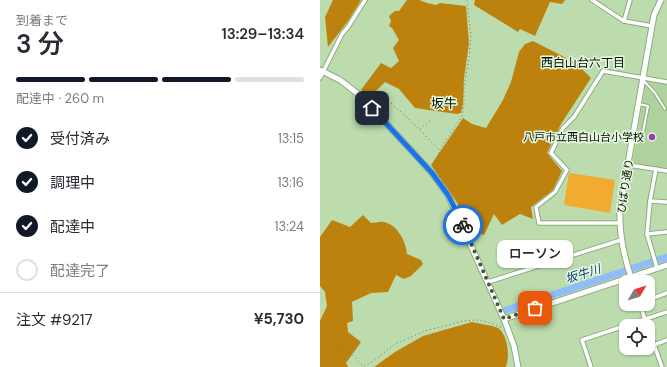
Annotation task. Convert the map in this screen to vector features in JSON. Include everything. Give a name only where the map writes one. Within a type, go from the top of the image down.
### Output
[{"type":"street","points":[[320,78],[322,71],[342,34],[365,0]]},
{"type":"street","points":[[592,0],[624,21],[652,26]]},
{"type":"street","points":[[624,21],[630,0]]},
{"type":"street","name":"ひばり通り","points":[[630,275],[621,240],[620,209],[654,15],[661,0]]},
{"type":"street","points":[[322,71],[340,80],[362,96],[427,168],[448,195],[458,213],[509,331],[514,346],[518,367]]},
{"type":"street","points":[[620,223],[539,223],[536,207],[555,192],[567,170],[551,153],[563,128],[574,117],[603,71],[667,82]]},
{"type":"street","points":[[629,164],[667,171]]},
{"type":"street","points":[[656,169],[646,234],[657,267]]},
{"type":"street","points":[[650,201],[667,202]]},
{"type":"street","points":[[646,234],[667,232]]},
{"type":"street","points":[[488,282],[621,240]]},
{"type":"street","points":[[638,275],[657,267],[667,265]]},
{"type":"street","points":[[504,319],[619,282]]},
{"type":"street","points":[[655,297],[667,293]]},
{"type":"street","points":[[642,311],[645,319],[667,312]]},
{"type":"street","points":[[591,367],[582,340],[619,328]]},
{"type":"street","points":[[655,345],[667,340]]},
{"type":"street","points":[[655,348],[662,367]]},
{"type":"lane","points":[[643,79],[665,109]]},
{"type":"lane","points":[[639,104],[648,106],[643,132]]},
{"type":"path","points":[[441,185],[437,160],[439,151],[462,116],[464,104],[464,88],[471,36],[467,0]]},
{"type":"path","points":[[382,95],[410,120],[439,151]]},
{"type":"path","points":[[420,130],[432,119]]},
{"type":"path","points":[[320,364],[343,348],[347,349],[364,366],[370,364],[389,347],[412,336],[463,321],[484,321],[509,331]]},
{"type":"shaded area","points":[[333,0],[361,0],[348,21],[328,47],[325,17]]},
{"type":"shaded area","points":[[407,0],[419,0],[436,5],[440,3],[466,6],[469,43],[461,113],[457,114],[415,108],[399,89],[385,82],[369,98],[361,90],[381,63],[391,68],[399,61],[393,48],[399,40],[392,28],[389,26],[391,21],[389,16],[395,11],[399,11]]},
{"type":"shaded area","points":[[475,0],[565,0],[562,4],[550,2],[535,36],[520,29],[518,32],[474,5]]},
{"type":"shaded area","points":[[533,41],[576,63],[591,78],[561,124],[547,153],[562,171],[553,190],[531,207],[533,219],[520,214],[502,225],[494,214],[484,235],[469,229],[458,204],[431,165],[463,118],[472,124],[486,128],[503,100],[511,82],[519,52],[525,44]]},
{"type":"shaded area","name":"八戸市立西白山台小学校","points":[[647,81],[667,84],[667,169],[634,163],[633,161]]},
{"type":"shaded area","points":[[569,173],[615,180],[610,213],[564,205]]},
{"type":"shaded area","points":[[363,215],[371,223],[384,222],[397,230],[403,239],[407,254],[421,260],[423,264],[411,276],[404,279],[396,275],[388,292],[371,293],[352,302],[353,321],[347,323],[348,332],[361,342],[346,363],[348,367],[320,367],[320,321],[327,306],[325,292],[320,286],[320,237],[332,220],[350,227]]},
{"type":"shaded area","points":[[472,322],[495,327],[501,331],[506,341],[508,352],[506,367],[374,367],[395,352],[423,336]]},
{"type":"waterway","name":"坂牛川","points":[[506,310],[667,257]]},
{"type":"way so far","points":[[463,225],[504,319],[535,308]]},
{"type":"place","name":"八戸市立西白山台小学校","points":[[652,137]]},
{"type":"place","name":"ローソン","points":[[535,308]]},
{"type":"district","name":"西白山台六丁目","points":[[583,63]]},
{"type":"district","name":"坂牛","points":[[444,103]]},
{"type":"route","points":[[372,108],[432,173],[448,195],[463,225]]}]
